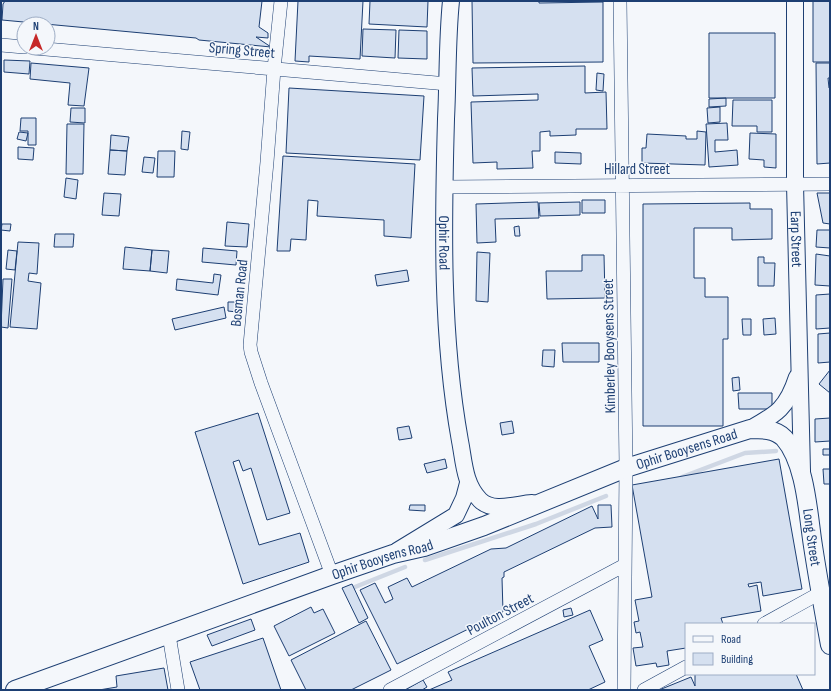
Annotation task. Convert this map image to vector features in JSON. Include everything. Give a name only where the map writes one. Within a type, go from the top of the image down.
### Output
[{"type":"main road","name":"Ophir Booysens Road","points":[[15,690],[332,575],[393,554],[424,548],[541,504],[626,468],[750,429]]},
{"type":"main road","name":"Long Street","points":[[750,429],[770,430],[783,437],[793,453],[802,477],[820,593],[830,644]]},
{"type":"street","name":"Bosman Road","points":[[281,1],[250,345],[261,383],[332,575]]},
{"type":"street","name":"Ophir Road","points":[[451,1],[444,187],[444,280],[447,337],[457,420],[468,483]]},
{"type":"street","name":"Kimberley Booysens Street","points":[[620,1],[626,468],[624,690]]},
{"type":"street","name":"Earp Street","points":[[796,1],[795,184],[802,477]]},
{"type":"street","points":[[1,45],[16,46]]},
{"type":"street","name":"Spring Street","points":[[56,50],[448,84]]},
{"type":"street","name":"Hillard Street","points":[[444,187],[830,184]]},
{"type":"street","points":[[750,429],[775,414],[785,404],[792,392],[799,368]]},
{"type":"street","points":[[468,483],[478,498],[490,506],[501,507],[541,504]]},
{"type":"street","points":[[393,554],[456,516],[464,498],[468,483]]},
{"type":"street","name":"Poulton Street","points":[[390,690],[625,566]]},
{"type":"street","points":[[766,623],[820,593]]},
{"type":"street","points":[[168,634],[178,690]]},
{"type":"street","points":[[644,690],[685,668]]},
{"type":"building","points":[[5,1],[262,1],[259,27],[268,33],[268,38],[256,37],[271,47],[199,40],[196,38],[56,25],[56,16],[16,16],[16,21],[2,20],[3,4]]},
{"type":"building","points":[[298,1],[363,1],[360,59],[309,56],[309,62],[295,61]]},
{"type":"building","points":[[370,1],[428,1],[427,27],[369,24]]},
{"type":"building","points":[[472,1],[539,1],[539,3],[603,2],[603,62],[473,63]]},
{"type":"building","points":[[813,1],[830,1],[830,62],[813,62]]},
{"type":"building","points":[[363,29],[396,30],[395,58],[362,56]]},
{"type":"building","points":[[399,30],[427,31],[427,59],[398,58]]},
{"type":"building","points":[[709,33],[775,33],[775,98],[709,98]]},
{"type":"building","points":[[4,60],[30,61],[29,74],[4,72]]},
{"type":"building","points":[[31,63],[89,68],[84,106],[68,105],[70,83],[30,79]]},
{"type":"building","points":[[816,63],[830,63],[830,78],[828,78],[830,88],[830,163],[817,164]]},
{"type":"building","points":[[585,66],[585,93],[606,92],[607,129],[576,129],[576,135],[550,136],[550,131],[540,132],[540,151],[532,151],[533,168],[497,169],[497,162],[473,163],[471,102],[538,100],[538,94],[473,96],[472,68]]},
{"type":"building","points":[[597,73],[604,74],[603,91],[596,90]]},
{"type":"building","points":[[289,88],[424,96],[420,160],[286,153]]},
{"type":"building","points":[[726,98],[726,106],[709,107],[709,99]]},
{"type":"building","points":[[733,100],[772,100],[772,132],[757,132],[757,126],[732,126]]},
{"type":"building","points":[[720,107],[720,122],[708,123],[707,108]]},
{"type":"building","points":[[71,108],[85,108],[85,123],[70,122]]},
{"type":"building","points":[[21,118],[36,118],[36,145],[28,145],[28,131],[20,131]]},
{"type":"building","points":[[727,123],[728,140],[715,140],[715,152],[737,150],[738,165],[709,167],[706,124]]},
{"type":"building","points":[[67,124],[84,124],[83,174],[66,174]]},
{"type":"building","points":[[182,131],[190,132],[188,150],[181,149]]},
{"type":"building","points":[[697,131],[706,132],[705,165],[642,163],[642,148],[646,148],[647,134],[686,136],[686,139],[697,139]]},
{"type":"building","points":[[19,132],[28,133],[26,141],[17,139]]},
{"type":"building","points":[[750,133],[776,134],[776,168],[764,167],[764,160],[749,159]]},
{"type":"building","points":[[111,135],[129,137],[127,151],[110,150]]},
{"type":"building","points":[[18,147],[34,148],[33,160],[18,159]]},
{"type":"building","points":[[110,150],[127,151],[125,175],[108,174]]},
{"type":"building","points":[[158,151],[175,151],[174,177],[157,177]]},
{"type":"building","points":[[555,152],[581,153],[581,164],[555,163]]},
{"type":"building","points":[[283,156],[415,164],[411,238],[384,236],[384,220],[317,216],[318,201],[308,200],[306,240],[291,239],[290,251],[277,251]]},
{"type":"building","points":[[144,157],[155,158],[153,173],[142,172]]},
{"type":"building","points":[[66,178],[78,180],[76,199],[64,197]]},
{"type":"building","points":[[104,193],[121,194],[119,216],[102,215]]},
{"type":"building","points":[[817,193],[830,193],[830,224],[823,223]]},
{"type":"building","points":[[582,200],[605,200],[605,213],[582,213]]},
{"type":"building","points":[[538,202],[539,218],[495,219],[496,242],[477,243],[476,204]]},
{"type":"building","points":[[580,202],[580,215],[540,216],[539,203]]},
{"type":"building","points":[[750,203],[750,209],[772,209],[772,239],[732,240],[732,228],[694,228],[694,278],[705,278],[705,297],[728,297],[728,339],[723,339],[723,426],[643,426],[643,204]]},
{"type":"building","points":[[227,222],[249,224],[247,247],[225,246]]},
{"type":"building","points":[[2,224],[11,224],[10,231],[1,230]]},
{"type":"building","points":[[519,226],[520,236],[515,236],[514,227]]},
{"type":"building","points":[[817,230],[830,230],[830,248],[816,247]]},
{"type":"building","points":[[55,234],[74,234],[73,247],[54,247]]},
{"type":"building","points":[[18,242],[39,243],[37,274],[29,273],[28,281],[41,283],[37,329],[10,327]]},
{"type":"building","points":[[125,247],[152,250],[150,271],[123,269]]},
{"type":"building","points":[[203,248],[237,251],[236,265],[202,262]]},
{"type":"building","points":[[8,250],[17,251],[15,270],[6,269]]},
{"type":"building","points":[[152,250],[169,251],[167,273],[150,271]]},
{"type":"building","points":[[477,252],[490,253],[488,302],[476,301]]},
{"type":"building","points":[[816,254],[830,256],[830,286],[815,285]]},
{"type":"building","points":[[582,255],[604,255],[605,298],[547,299],[546,271],[582,271]]},
{"type":"building","points":[[758,257],[764,257],[764,263],[775,263],[774,286],[758,286]]},
{"type":"building","points":[[407,270],[409,281],[377,286],[375,275]]},
{"type":"building","points":[[214,274],[221,275],[218,295],[176,290],[177,279],[213,283]]},
{"type":"building","points":[[3,279],[12,279],[8,328],[1,327]]},
{"type":"building","points":[[830,294],[830,328],[816,329],[816,295]]},
{"type":"building","points":[[228,302],[237,302],[237,312],[228,311]]},
{"type":"building","points":[[224,307],[226,318],[175,330],[172,319]]},
{"type":"building","points":[[775,318],[776,334],[764,335],[763,319]]},
{"type":"building","points":[[742,319],[751,319],[751,335],[743,335]]},
{"type":"building","points":[[830,333],[830,362],[818,363],[818,334]]},
{"type":"building","points":[[562,343],[599,343],[599,362],[563,362]]},
{"type":"building","points":[[543,350],[555,350],[554,367],[542,366]]},
{"type":"building","points":[[830,370],[830,393],[819,384]]},
{"type":"building","points":[[739,377],[740,390],[733,391],[732,378]]},
{"type":"building","points":[[738,393],[772,393],[772,409],[739,409]]},
{"type":"building","points":[[258,413],[290,513],[267,520],[251,468],[243,471],[239,460],[233,462],[259,545],[300,533],[309,562],[243,584],[195,432]]},
{"type":"building","points":[[830,418],[830,441],[815,442],[815,419]]},
{"type":"building","points":[[512,421],[514,433],[502,435],[500,423]]},
{"type":"building","points":[[409,426],[412,438],[399,440],[397,428]]},
{"type":"building","points":[[823,449],[830,449],[830,455],[823,455]]},
{"type":"building","points":[[445,459],[447,468],[427,473],[424,464]]},
{"type":"building","points":[[779,459],[802,589],[763,596],[761,582],[748,584],[749,587],[757,585],[761,611],[721,618],[723,623],[685,623],[685,648],[667,651],[669,665],[657,667],[656,663],[636,666],[633,648],[643,647],[640,632],[636,633],[634,622],[639,621],[635,600],[652,597],[632,485]]},
{"type":"building","points":[[823,469],[830,469],[830,484],[824,484]]},
{"type":"building","points":[[410,505],[425,505],[425,511],[409,510]]},
{"type":"building","points":[[598,505],[611,505],[612,527],[595,528],[504,572],[504,577],[502,578],[503,612],[397,664],[360,590],[375,583],[385,603],[393,599],[388,587],[407,578],[412,587],[491,549],[506,548],[592,506],[598,519]]},
{"type":"building","points":[[352,584],[368,618],[359,623],[342,588]]},
{"type":"building","points":[[311,607],[314,613],[323,609],[335,633],[289,656],[274,626]]},
{"type":"building","points":[[571,608],[573,615],[564,617],[563,610]]},
{"type":"building","points":[[590,610],[603,640],[589,646],[605,682],[588,690],[429,690],[452,680],[448,672]]},
{"type":"building","points":[[251,619],[255,630],[212,646],[207,635]]},
{"type":"building","points":[[366,621],[391,670],[351,690],[306,690],[291,660]]},
{"type":"building","points":[[263,638],[281,690],[200,690],[190,662]]},
{"type":"building","points":[[164,668],[168,690],[99,690],[117,687],[116,676]]},
{"type":"building","points":[[695,675],[796,675],[803,690],[659,690],[691,677],[695,686]]},
{"type":"building","points":[[423,680],[427,687],[422,690],[405,690]]},
{"type":"waterway","points":[[682,477],[745,453],[776,451]]},
{"type":"waterway","points":[[425,560],[536,524],[606,496]]},
{"type":"waterway","points":[[355,587],[405,567]]}]
